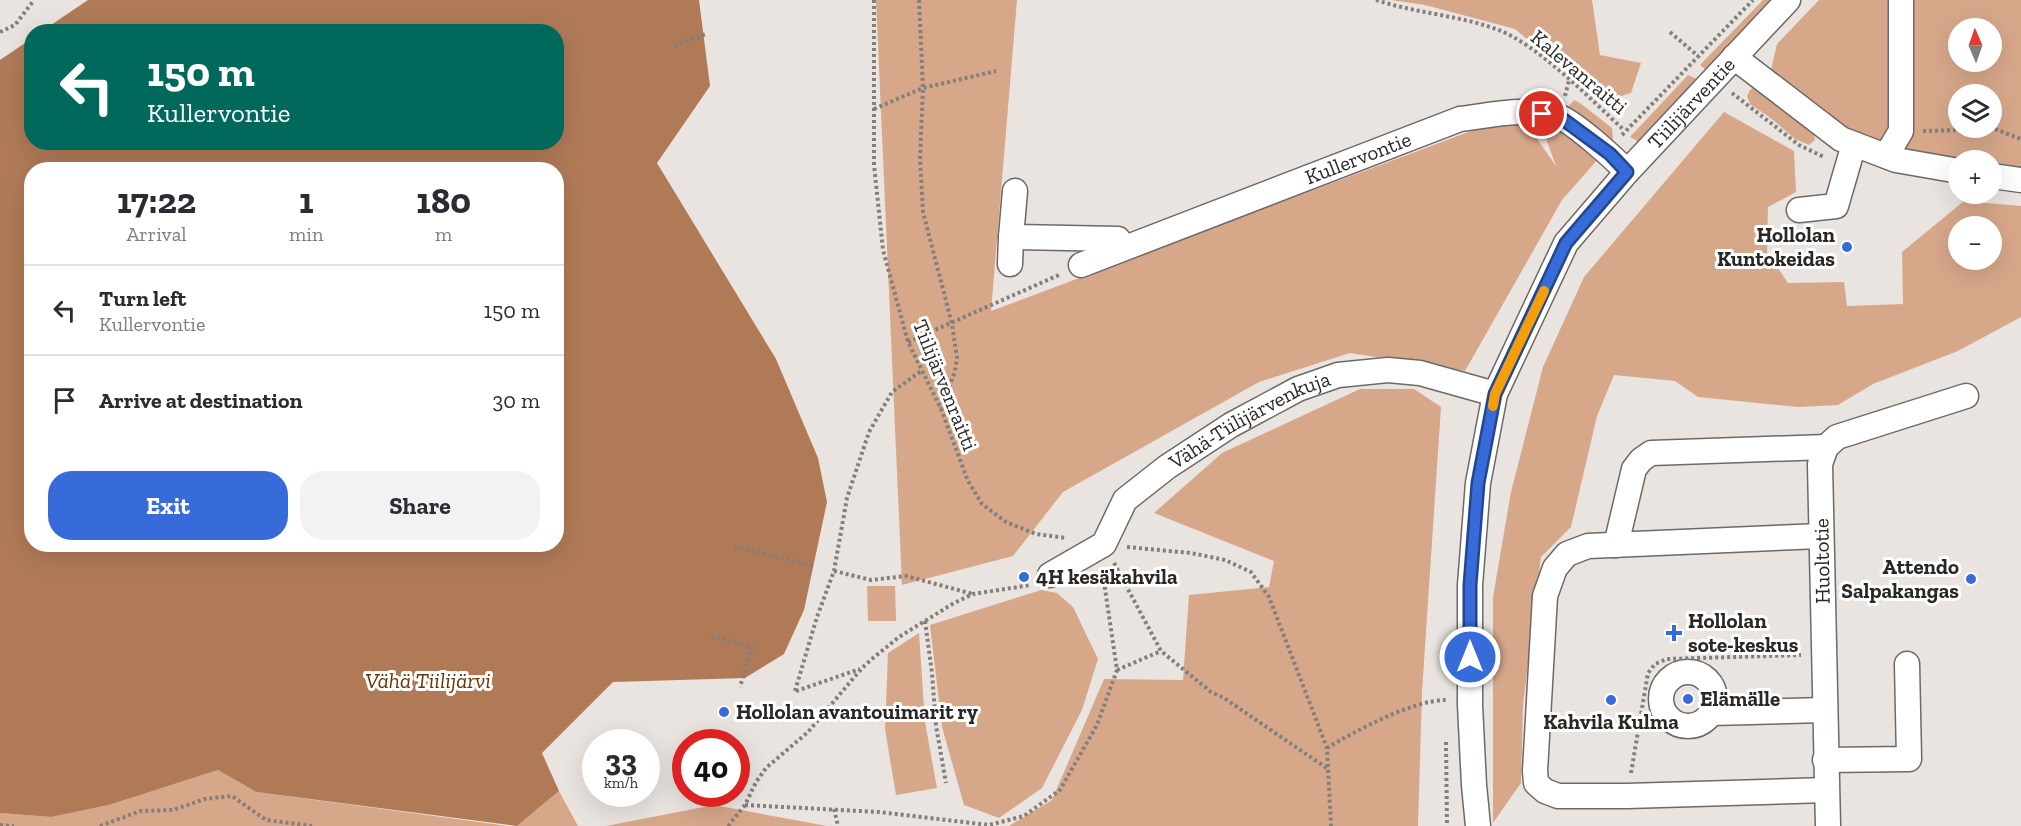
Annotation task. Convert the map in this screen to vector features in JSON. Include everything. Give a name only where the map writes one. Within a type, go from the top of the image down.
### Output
[{"type":"street","name":"Tiilijärventie","points":[[1478,826],[1470,705],[1470,585],[1478,483],[1495,394],[1566,243],[1627,172],[1788,0]]},
{"type":"street","points":[[1886,156],[1901,131],[1901,0]]},
{"type":"street","points":[[1734,57],[1841,139],[1896,160],[1948,169]]},
{"type":"street","name":"Kullervontie","points":[[1081,265],[1460,119],[1524,111],[1560,117],[1610,154],[1627,172]]},
{"type":"street","points":[[1799,210],[1836,206],[1854,144]]},
{"type":"street","points":[[2002,177],[2021,180]]},
{"type":"street","points":[[1010,264],[1015,191]]},
{"type":"street","points":[[1011,237],[1118,239]]},
{"type":"street","name":"Vähä-Tiilijärvenkuja","points":[[1104,544],[1125,500],[1133,493],[1231,424],[1298,388],[1338,375],[1388,370],[1420,373],[1495,394]]},
{"type":"street","points":[[1616,544],[1635,469],[1641,460],[1651,453],[1827,447],[1837,437],[1852,430],[1966,396]]},
{"type":"street","name":"Huoltotie","points":[[1827,447],[1820,464],[1828,826]]},
{"type":"street","points":[[1821,536],[1616,544],[1588,546],[1567,554],[1555,568],[1545,596],[1535,771],[1536,783],[1545,791],[1558,796],[1826,790]]},
{"type":"street","points":[[1050,575],[1104,544]]},
{"type":"street","points":[[1825,760],[1909,759],[1907,664]]},
{"type":"street","points":[[1711,713],[1824,710]]},
{"type":"path","points":[[0,32],[15,25],[34,0]]},
{"type":"path","name":"Tiilijärvenraitti","points":[[874,0],[874,165],[883,250],[908,342],[941,409],[968,481],[982,504],[1006,522],[1036,534],[1191,553],[1225,561],[1251,572],[1269,597],[1327,748],[1331,826]]},
{"type":"path","points":[[919,0],[923,88],[920,159],[923,212],[952,324],[956,365],[941,409]]},
{"type":"path","name":"Kalevanraitti","points":[[1376,0],[1498,29],[1537,52],[1624,130]]},
{"type":"path","points":[[1670,32],[1698,56]]},
{"type":"path","points":[[674,46],[706,34]]},
{"type":"path","points":[[874,109],[923,88],[996,71]]},
{"type":"path","points":[[1901,131],[1995,129],[2021,139]]},
{"type":"path","points":[[908,342],[1081,265]]},
{"type":"path","points":[[862,668],[795,692],[817,617],[834,571],[847,498],[868,432],[892,392],[921,371]]},
{"type":"path","points":[[1104,544],[1161,651],[1211,692],[1224,698],[1329,770]]},
{"type":"path","points":[[750,805],[834,809],[989,825],[1024,816],[1060,790],[1097,724],[1117,670],[1105,589],[1104,544]]},
{"type":"path","points":[[734,546],[813,566]]},
{"type":"path","points":[[834,571],[871,580],[906,576],[974,594]]},
{"type":"path","points":[[750,795],[766,768],[808,732],[862,668],[899,638],[954,603],[974,594],[1043,583],[1050,575]]},
{"type":"path","points":[[925,621],[936,726],[946,783]]},
{"type":"path","points":[[711,636],[752,647],[740,687]]},
{"type":"path","points":[[1117,670],[1161,651]]},
{"type":"path","points":[[1627,796],[1648,673],[1655,664],[1667,659],[1808,655]]},
{"type":"path","points":[[1327,748],[1344,738],[1419,705],[1446,700]]},
{"type":"path","points":[[100,826],[140,811],[173,810],[205,799],[232,796],[266,820],[312,826]]},
{"type":"path","points":[[728,826],[743,807]]},
{"type":"path","points":[[834,809],[838,826]]},
{"type":"path","points":[[0,825],[14,826]]},
{"type":"shaded area","points":[[876,0],[1017,0],[991,311],[1495,122],[1526,123],[1556,166],[1540,122],[1564,130],[1599,158],[1562,200],[1465,371],[1350,353],[1259,382],[1063,492],[1013,556],[902,585]]},
{"type":"shaded area","points":[[1391,0],[1592,0],[1600,55],[1641,63],[1631,93],[1612,99],[1553,61],[1515,29],[1425,5]]},
{"type":"shaded area","points":[[1763,0],[1773,0],[1706,70],[1700,65]]},
{"type":"shaded area","points":[[1819,0],[2021,0],[2021,166],[2002,164],[2002,150],[1948,150],[1948,157],[1925,154],[1874,141],[1849,130],[1825,115],[1770,74],[1777,44]]},
{"type":"shaded area","points":[[1688,75],[1697,79],[1639,142],[1630,137]]},
{"type":"shaded area","points":[[1756,86],[1814,133],[1815,140],[1809,145],[1795,139],[1750,104],[1747,96]]},
{"type":"shaded area","points":[[1574,100],[1612,128],[1613,139],[1610,140],[1567,108]]},
{"type":"shaded area","points":[[1724,112],[1794,151],[1796,192],[1768,207],[1767,252],[1788,283],[1844,282],[1847,306],[1903,304],[1902,252],[1960,204],[2021,206],[2021,317],[1958,351],[1873,384],[1838,405],[1798,407],[1698,397],[1675,381],[1614,375],[1597,416],[1571,527],[1541,557],[1523,705],[1521,783],[1493,823],[1493,597],[1511,492],[1543,367],[1584,277]]},
{"type":"shaded area","points":[[1360,389],[1414,389],[1441,407],[1422,692],[1418,826],[1009,826],[1052,800],[1104,679],[1183,680],[1189,595],[1269,587],[1274,561],[1154,513],[1222,453]]},
{"type":"shaded area","points":[[867,586],[895,586],[896,621],[868,621]]},
{"type":"shaded area","points":[[1041,590],[1057,593],[1073,607],[1098,659],[1082,710],[1042,788],[999,818],[964,805],[942,727],[930,625]]},
{"type":"shaded area","points":[[919,633],[925,722],[937,788],[896,795],[885,729],[888,653]]},
{"type":"shaded area","points":[[218,770],[256,792],[508,826],[0,826],[0,813],[51,817],[109,805]]},
{"type":"shaded area","points":[[559,791],[578,826],[517,826]]},
{"type":"shaded area","points":[[704,807],[725,807],[827,826],[606,826]]},
{"type":"water","name":"Vähä Tiilijärvi","points":[[88,0],[699,0],[710,86],[657,163],[776,359],[818,458],[827,502],[804,610],[784,654],[745,678],[613,682],[542,753],[559,791],[517,826],[256,792],[218,770],[109,805],[51,817],[0,813],[0,60],[24,44],[24,150],[564,150],[564,24],[52,24]]},
{"type":"slow traffic","points":[[1493,406],[1495,394],[1544,291]]},
{"type":"place","name":"Hollolan Kuntokeidas","points":[[1847,247]]},
{"type":"place","name":"4H kesäkahvila","points":[[1024,577]]},
{"type":"place","name":"Attendo Salpakangas","points":[[1971,579]]},
{"type":"place","name":"Hollolan sote-keskus","points":[[1674,633]]},
{"type":"place","name":"Elämälle","points":[[1688,699]]},
{"type":"place","name":"Kahvila Kulma","points":[[1611,700]]},
{"type":"place","name":"Hollolan avantouimarit ry","points":[[724,712]]},
{"type":"route","points":[[1470,657],[1470,585],[1478,483],[1495,394],[1566,243],[1627,172],[1610,154],[1560,117],[1542,114]]}]
